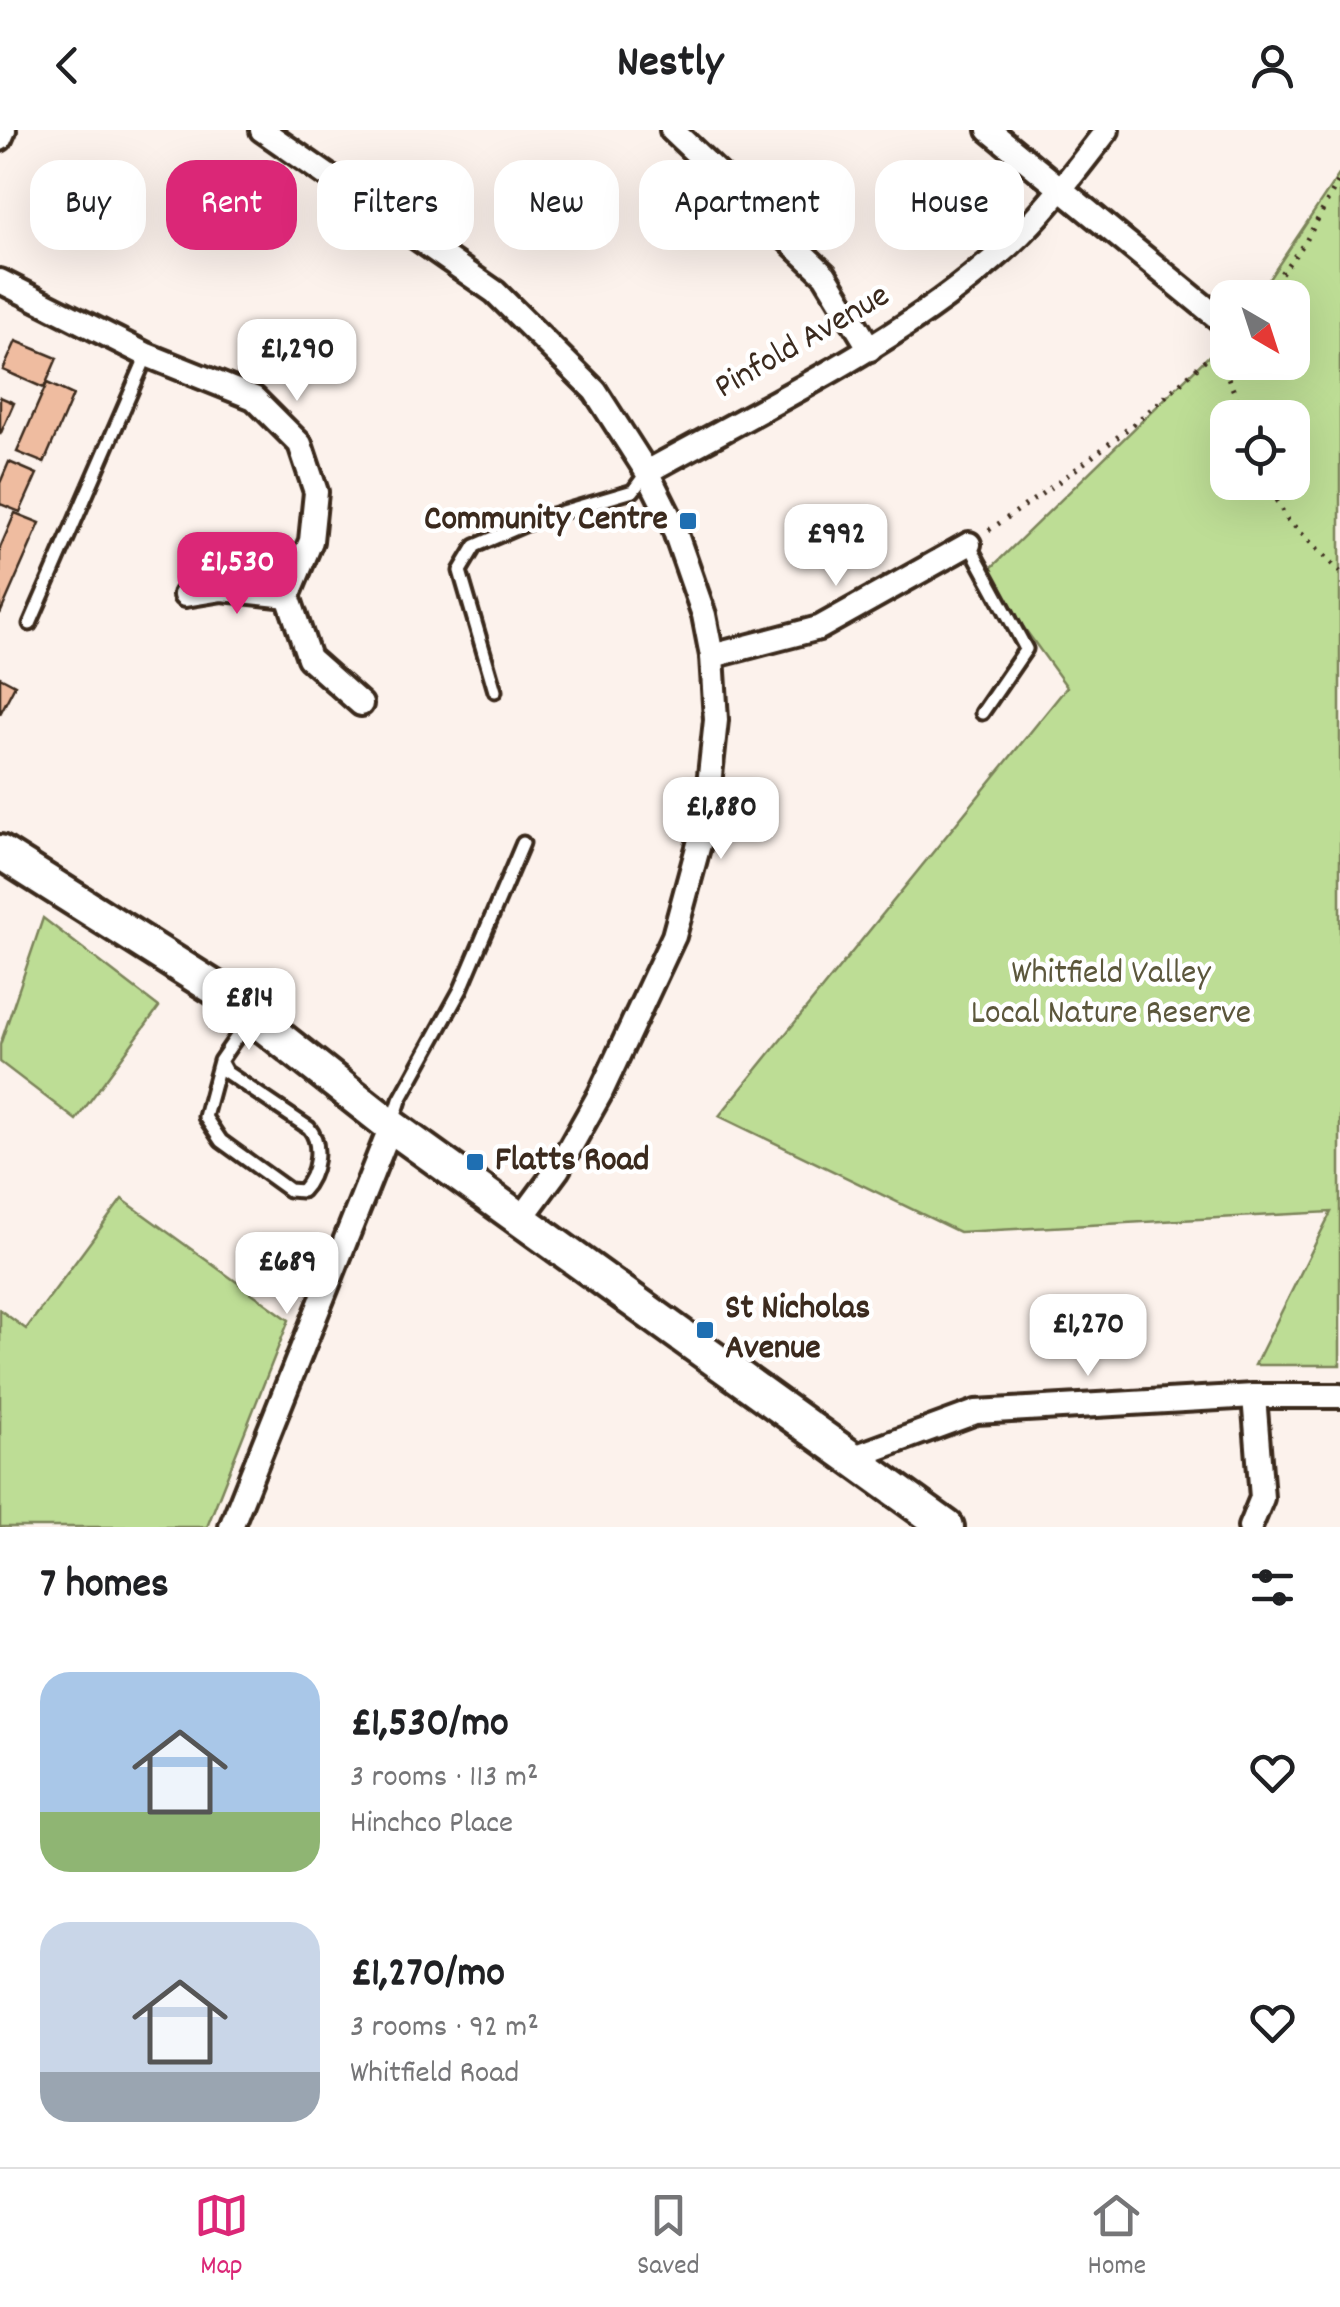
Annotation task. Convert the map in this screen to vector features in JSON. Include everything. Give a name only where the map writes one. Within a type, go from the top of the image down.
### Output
[{"type":"street","points":[[0,139],[4,130]]},
{"type":"street","points":[[262,130],[495,292],[595,391],[647,472],[691,570],[712,656],[716,720],[705,822],[674,936],[600,1094],[558,1169],[521,1219]]},
{"type":"street","points":[[672,130],[825,274],[870,349]]},
{"type":"street","points":[[989,130],[1210,311]]},
{"type":"street","name":"Pinfold Avenue","points":[[647,472],[870,349],[942,300],[1009,244],[1062,187],[1107,130]]},
{"type":"street","points":[[0,281],[147,356],[254,398],[300,444],[316,492],[310,542],[288,596],[309,658],[361,704]]},
{"type":"street","points":[[712,656],[819,628],[969,544]]},
{"type":"street","points":[[185,596],[222,588],[288,596]]},
{"type":"street","points":[[0,852],[206,982],[391,1126],[947,1527]]},
{"type":"street","points":[[231,1527],[391,1126]]},
{"type":"street","points":[[854,1457],[976,1412],[1254,1396],[1340,1396]]},
{"type":"street","points":[[1250,1527],[1262,1498],[1254,1396]]},
{"type":"lane","points":[[30,624],[147,356]]},
{"type":"lane","points":[[495,691],[460,570],[475,546],[538,519],[633,491],[647,472]]},
{"type":"lane","points":[[969,544],[1026,649],[982,712]]},
{"type":"lane","points":[[391,1126],[400,1100],[461,990],[523,843]]},
{"type":"lane","points":[[220,1062],[226,1072],[309,1128],[317,1138],[314,1168],[302,1191],[290,1190],[221,1142],[205,1117],[220,1062],[251,1016]]},
{"type":"path","points":[[1276,280],[1306,241],[1340,178]]},
{"type":"path","points":[[969,544],[1079,470],[1175,390],[1210,355]]},
{"type":"path","points":[[1276,500],[1286,519],[1340,572]]},
{"type":"green space","name":"Whitfield Valley Local Nature Reserve","points":[[1340,173],[1340,1365],[1255,1365],[1331,1212],[959,1232],[719,1116],[1067,687],[985,574],[1210,355],[1210,380],[1310,380],[1310,280],[1268,280]]},
{"type":"green space","points":[[43,918],[159,1007],[76,1120],[0,1062],[0,1045]]},
{"type":"green space","points":[[122,1199],[289,1320],[207,1527],[0,1527],[0,1310],[26,1329]]},
{"type":"building","points":[[16,341],[57,358],[44,388],[3,370]]},
{"type":"building","points":[[47,383],[73,395],[44,463],[17,452]]},
{"type":"building","points":[[0,397],[14,403],[0,435]]},
{"type":"building","points":[[9,462],[37,474],[20,512],[0,504],[0,483]]},
{"type":"building","points":[[15,513],[40,523],[0,614],[0,548]]},
{"type":"building","points":[[0,677],[15,685],[0,714]]},
{"type":"place","name":"Community Centre","points":[[688,521]]},
{"type":"place","name":"Flatts Road","points":[[475,1162]]},
{"type":"place","name":"St Nicholas Avenue","points":[[705,1330]]}]
